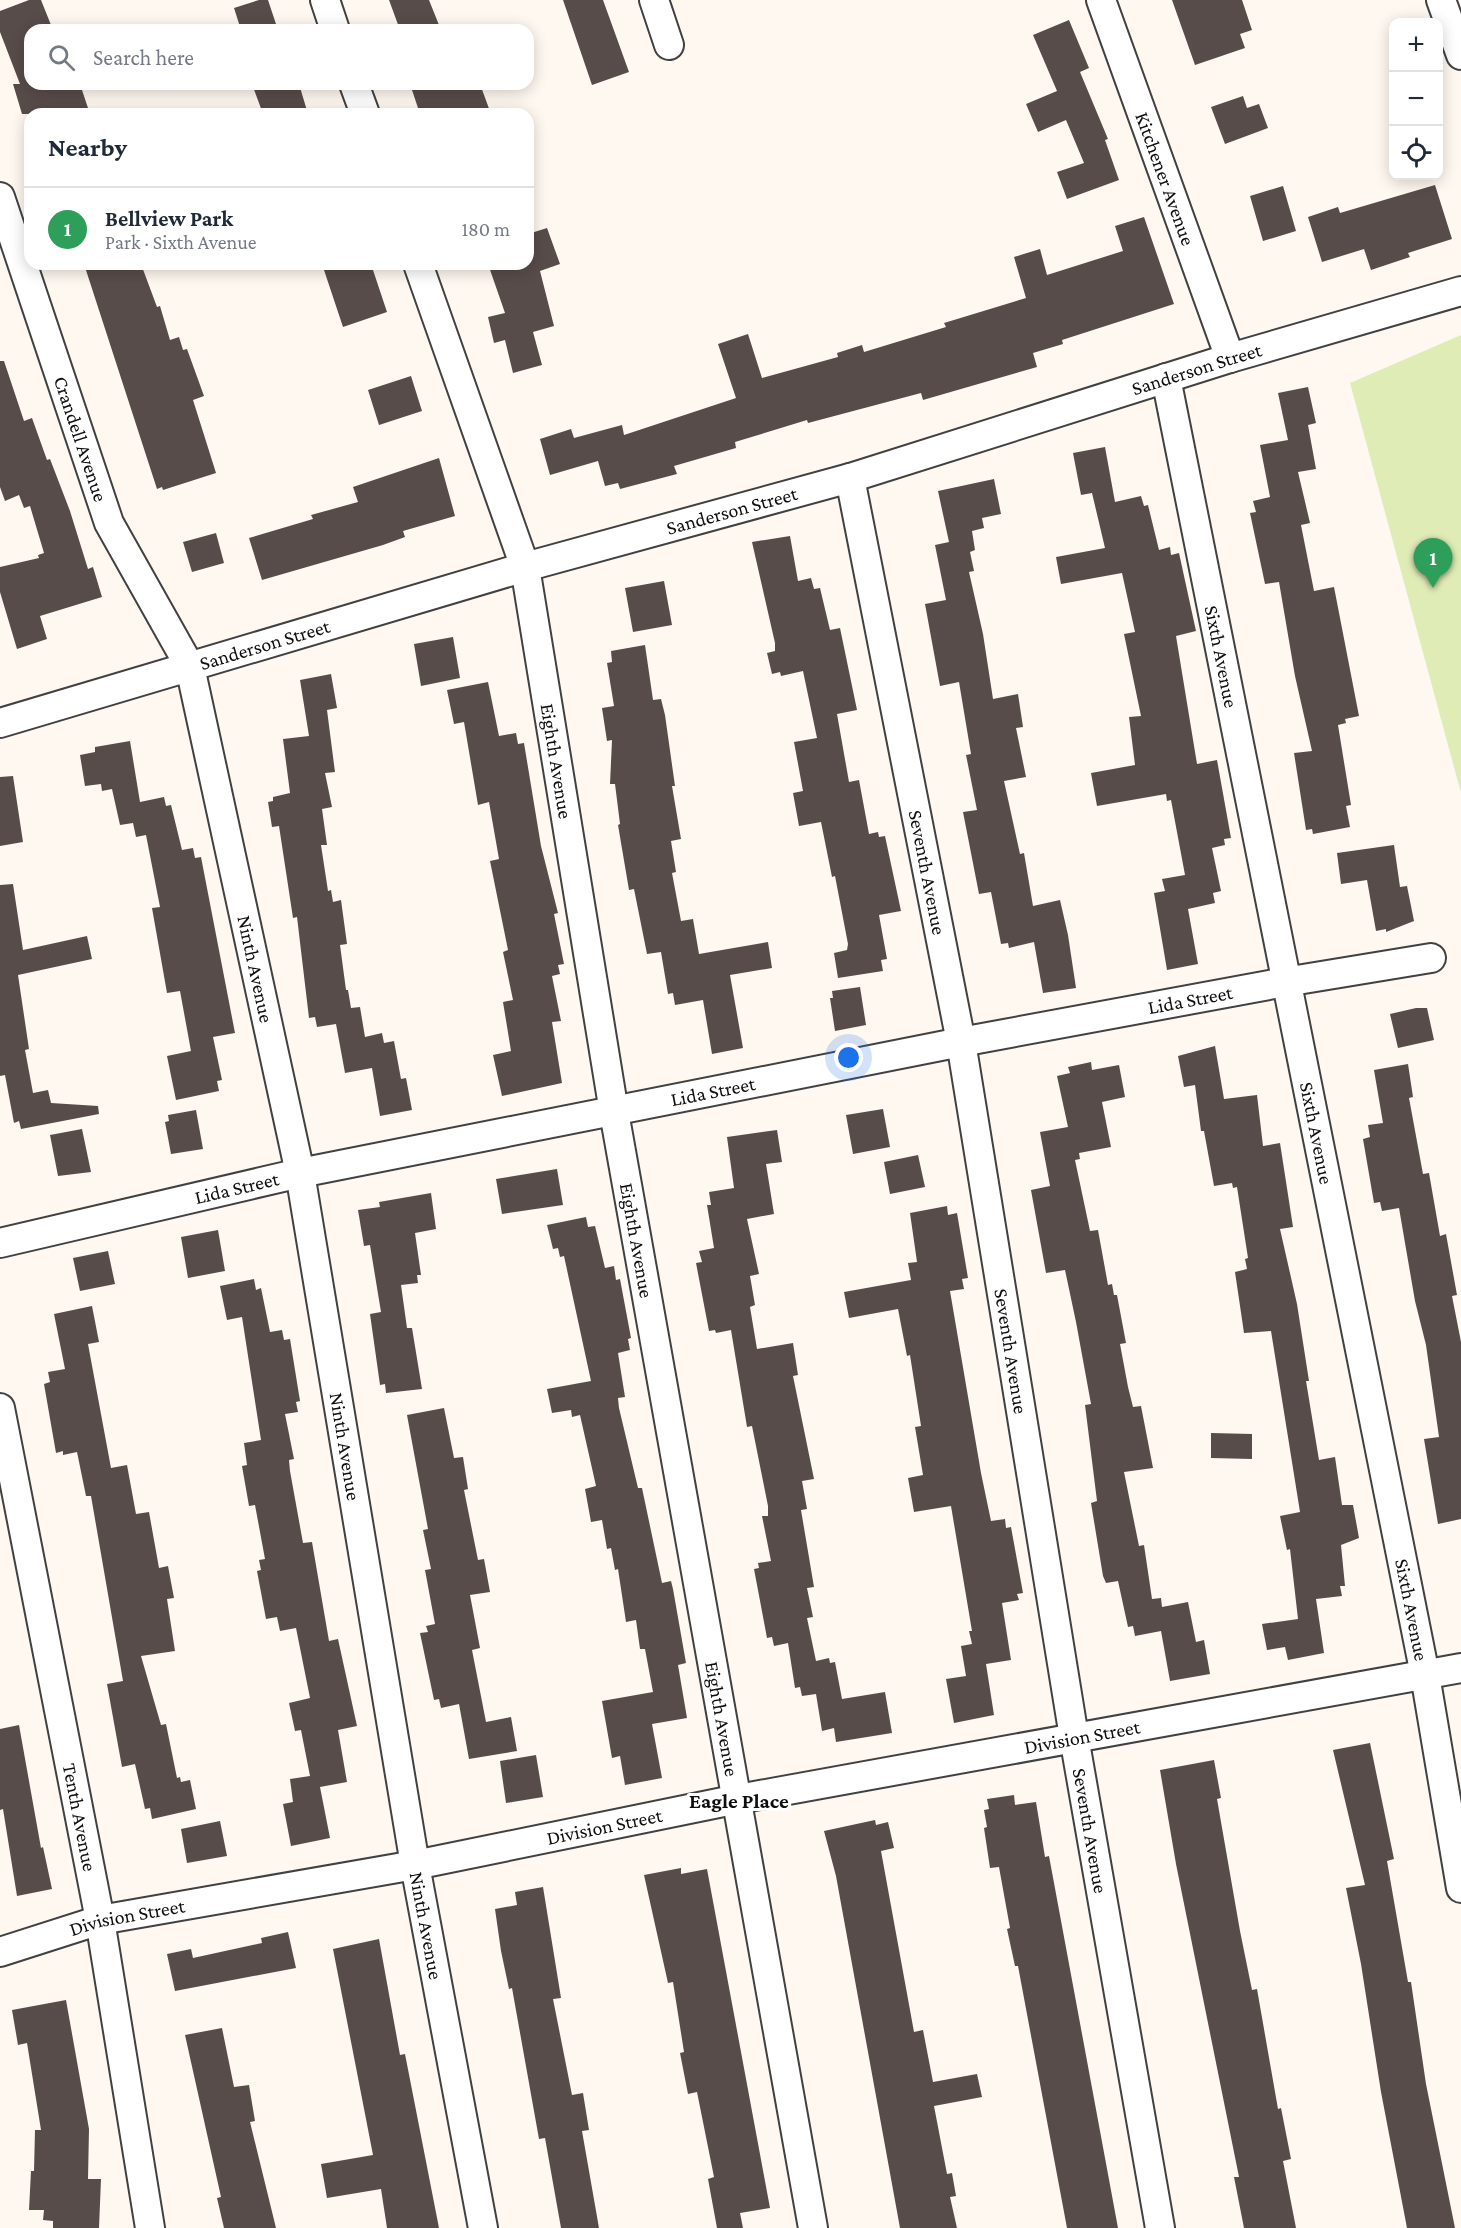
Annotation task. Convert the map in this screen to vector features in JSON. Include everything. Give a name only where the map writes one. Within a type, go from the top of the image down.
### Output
[{"type":"street","points":[[325,0],[333,24]]},
{"type":"street","points":[[654,0],[669,45]]},
{"type":"street","name":"Kitchener Avenue","points":[[1101,0],[1230,358]]},
{"type":"street","points":[[1441,0],[1461,55]]},
{"type":"street","points":[[356,90],[363,108]]},
{"type":"street","name":"Crandell Avenue","points":[[0,197],[24,269]]},
{"type":"street","name":"Crandell Avenue","points":[[24,270],[109,523],[190,666]]},
{"type":"street","name":"Eighth Avenue","points":[[420,270],[525,567],[614,1112],[813,2228]]},
{"type":"street","name":"Sanderson Street","points":[[0,723],[525,567],[850,478],[1230,358],[1461,291]]},
{"type":"street","name":"Sixth Avenue","points":[[1166,378],[1425,1675],[1461,1888]]},
{"type":"street","name":"Seventh Avenue","points":[[850,478],[961,1042],[1074,1737],[1160,2228]]},
{"type":"street","name":"Ninth Avenue","points":[[190,666],[300,1173],[415,1865],[483,2228]]},
{"type":"street","name":"Lida Street","points":[[0,1243],[300,1173],[961,1042],[1285,982],[1431,958]]},
{"type":"street","name":"Tenth Avenue","points":[[0,1408],[99,1920],[150,2228]]},
{"type":"street","name":"Division Street","points":[[0,1952],[99,1920],[415,1865],[738,1799],[1461,1668]]},
{"type":"green space","points":[[1461,335],[1461,793],[1350,383]]},
{"type":"building","points":[[29,0],[41,0],[51,24],[24,24],[24,90],[82,90],[88,108],[24,108],[24,114],[22,114],[13,84],[20,84],[0,32],[0,11]]},
{"type":"building","points":[[259,0],[268,0],[276,24],[239,24],[234,8]]},
{"type":"building","points":[[389,0],[429,0],[439,24],[398,24]]},
{"type":"building","points":[[563,0],[603,0],[629,72],[592,85]]},
{"type":"building","points":[[1172,0],[1242,0],[1252,30],[1240,34],[1245,48],[1195,65]]},
{"type":"building","points":[[1069,20],[1089,68],[1080,72],[1108,139],[1105,140],[1119,180],[1067,199],[1057,172],[1084,163],[1066,120],[1038,132],[1026,104],[1057,91],[1033,35]]},
{"type":"building","points":[[254,90],[301,90],[306,108],[261,108]]},
{"type":"building","points":[[412,90],[482,90],[489,108],[418,108]]},
{"type":"building","points":[[1243,96],[1247,108],[1259,104],[1268,128],[1225,144],[1211,107]]},
{"type":"building","points":[[1435,185],[1452,239],[1408,253],[1410,257],[1371,270],[1364,249],[1322,262],[1308,217],[1338,207],[1340,213]]},
{"type":"building","points":[[1283,186],[1296,231],[1263,241],[1250,196]]},
{"type":"building","points":[[1144,217],[1174,304],[1062,340],[1063,344],[1033,353],[1037,367],[923,400],[921,393],[808,423],[807,420],[735,442],[736,448],[674,466],[677,474],[620,489],[618,483],[605,486],[598,461],[550,475],[540,439],[571,429],[574,438],[622,425],[624,435],[736,398],[718,344],[748,334],[762,378],[838,357],[837,353],[862,345],[864,352],[946,327],[944,323],[1026,298],[1014,257],[1040,249],[1047,275],[1123,251],[1115,226]]},
{"type":"building","points":[[547,228],[560,264],[540,271],[554,326],[533,332],[542,365],[513,373],[505,340],[494,343],[488,317],[505,313],[490,270],[534,270],[534,232]]},
{"type":"building","points":[[86,270],[143,270],[157,307],[160,306],[170,340],[179,337],[183,350],[187,349],[204,396],[193,400],[216,473],[163,490],[162,487],[157,489]]},
{"type":"building","points":[[324,270],[373,270],[387,312],[343,327]]},
{"type":"building","points":[[0,361],[4,361],[24,421],[32,418],[47,460],[50,459],[70,511],[88,569],[93,567],[102,597],[40,616],[47,639],[17,649],[0,592],[0,567],[39,558],[38,555],[44,553],[30,506],[24,508],[19,495],[5,501],[0,487]]},
{"type":"building","points":[[411,376],[422,411],[379,425],[368,390]]},
{"type":"building","points":[[1308,387],[1316,423],[1308,425],[1316,469],[1298,472],[1310,523],[1301,525],[1314,591],[1334,587],[1359,716],[1345,719],[1346,723],[1338,725],[1351,805],[1346,806],[1350,827],[1313,834],[1312,829],[1306,830],[1294,753],[1312,751],[1295,676],[1279,582],[1265,584],[1250,513],[1256,512],[1253,501],[1270,497],[1260,445],[1288,440],[1278,393]]},
{"type":"building","points":[[1105,447],[1115,502],[1141,496],[1144,506],[1148,505],[1159,550],[1170,547],[1171,555],[1179,553],[1196,631],[1176,636],[1197,764],[1217,760],[1231,838],[1224,839],[1225,845],[1212,848],[1221,891],[1213,893],[1215,903],[1188,909],[1198,964],[1167,970],[1154,893],[1165,891],[1162,879],[1185,875],[1171,800],[1167,801],[1166,794],[1097,806],[1091,773],[1135,765],[1129,717],[1141,716],[1124,634],[1135,632],[1122,573],[1061,584],[1056,557],[1105,548],[1092,493],[1081,495],[1073,453]]},
{"type":"building","points":[[439,458],[455,516],[403,531],[405,537],[383,545],[262,580],[249,538],[313,519],[311,515],[358,502],[353,487]]},
{"type":"building","points":[[994,479],[1001,514],[982,518],[984,528],[972,531],[975,550],[970,552],[974,571],[969,572],[983,634],[993,699],[1018,694],[1023,727],[1016,728],[1026,777],[1004,781],[1020,854],[1024,853],[1033,906],[1060,900],[1068,935],[1076,988],[1043,993],[1034,942],[1009,948],[1008,943],[1001,944],[991,892],[979,894],[963,812],[977,810],[966,755],[971,754],[959,682],[940,686],[925,604],[946,600],[935,545],[949,542],[938,491]]},
{"type":"building","points":[[216,533],[224,563],[192,572],[183,542]]},
{"type":"building","points":[[790,536],[798,581],[811,578],[814,589],[820,588],[830,630],[840,628],[857,710],[837,714],[849,782],[859,780],[869,834],[878,832],[879,837],[885,836],[901,911],[879,915],[887,959],[881,960],[883,971],[838,978],[834,953],[847,950],[848,944],[835,876],[832,877],[821,822],[799,826],[793,793],[803,791],[794,742],[817,738],[803,671],[781,676],[780,672],[772,674],[767,653],[775,651],[775,643],[752,542]]},
{"type":"building","points":[[664,581],[672,625],[633,632],[625,588]]},
{"type":"building","points":[[453,637],[460,678],[421,686],[414,644]]},
{"type":"building","points":[[645,645],[653,700],[661,699],[665,715],[675,786],[672,786],[681,839],[671,841],[676,872],[672,873],[681,921],[693,919],[699,954],[768,942],[772,968],[730,975],[743,1048],[712,1054],[703,1000],[675,1005],[673,993],[668,994],[661,952],[647,954],[634,889],[629,890],[618,825],[620,824],[615,784],[610,784],[612,740],[607,741],[602,708],[614,706],[607,663],[612,662],[611,651]]},
{"type":"building","points":[[331,674],[337,708],[327,710],[335,772],[325,773],[332,807],[322,809],[327,845],[321,845],[328,891],[331,890],[333,902],[341,900],[347,944],[340,945],[346,990],[348,990],[351,1008],[360,1007],[365,1037],[382,1033],[384,1043],[394,1041],[401,1079],[406,1078],[412,1110],[380,1116],[372,1068],[345,1073],[336,1024],[317,1027],[315,1017],[309,1018],[297,917],[293,918],[279,826],[272,827],[268,802],[273,801],[273,797],[290,793],[283,739],[309,736],[300,680]]},
{"type":"building","points":[[488,682],[499,736],[516,733],[518,744],[524,743],[541,846],[558,913],[554,914],[564,964],[558,965],[560,974],[552,976],[561,1021],[552,1022],[562,1083],[502,1096],[493,1055],[511,1051],[503,1002],[513,1000],[503,952],[508,950],[490,861],[499,859],[489,802],[478,805],[464,722],[454,724],[447,690]]},
{"type":"building","points":[[130,741],[140,802],[164,797],[166,806],[171,805],[182,850],[193,848],[195,858],[201,857],[235,1033],[213,1037],[222,1080],[217,1081],[219,1091],[176,1100],[167,1056],[191,1051],[180,991],[167,993],[152,908],[160,907],[146,835],[136,837],[133,823],[120,825],[112,789],[102,791],[101,784],[85,786],[80,755],[95,752],[95,747]]},
{"type":"building","points":[[13,776],[23,842],[0,846],[0,777]]},
{"type":"building","points":[[1394,845],[1400,887],[1407,886],[1414,921],[1386,932],[1386,929],[1376,931],[1367,880],[1341,884],[1337,853]]},
{"type":"building","points":[[13,884],[23,950],[87,936],[92,959],[18,975],[29,1049],[25,1050],[33,1093],[48,1090],[51,1103],[98,1106],[99,1114],[21,1129],[19,1121],[14,1123],[5,1075],[0,1076],[0,885]]},
{"type":"building","points":[[860,987],[866,1025],[835,1031],[830,998],[833,998],[832,991]]},
{"type":"building","points":[[1427,1008],[1434,1040],[1398,1048],[1390,1014]]},
{"type":"building","points":[[1215,1046],[1224,1099],[1257,1095],[1263,1146],[1280,1143],[1293,1227],[1280,1229],[1297,1304],[1309,1381],[1306,1381],[1319,1460],[1335,1457],[1342,1505],[1353,1505],[1359,1538],[1341,1545],[1345,1586],[1340,1586],[1342,1596],[1316,1599],[1324,1653],[1288,1660],[1285,1647],[1267,1650],[1262,1624],[1298,1619],[1290,1549],[1287,1550],[1280,1516],[1300,1512],[1271,1331],[1244,1333],[1235,1272],[1247,1269],[1245,1259],[1248,1258],[1237,1187],[1233,1188],[1232,1183],[1214,1186],[1204,1131],[1201,1131],[1195,1085],[1184,1087],[1178,1056]]},
{"type":"building","points":[[1091,1062],[1092,1070],[1119,1065],[1125,1097],[1102,1102],[1111,1147],[1079,1153],[1080,1159],[1075,1160],[1090,1231],[1098,1230],[1108,1285],[1112,1284],[1114,1295],[1117,1295],[1126,1343],[1120,1344],[1128,1387],[1133,1407],[1141,1406],[1153,1468],[1124,1472],[1139,1546],[1144,1545],[1152,1599],[1161,1598],[1162,1607],[1188,1602],[1196,1642],[1204,1640],[1210,1674],[1170,1681],[1161,1631],[1135,1636],[1133,1626],[1128,1627],[1118,1581],[1106,1583],[1103,1576],[1091,1503],[1097,1501],[1085,1405],[1091,1404],[1076,1322],[1065,1270],[1046,1273],[1031,1190],[1050,1186],[1040,1132],[1068,1127],[1057,1076],[1070,1073],[1068,1067]]},
{"type":"building","points":[[1408,1064],[1413,1097],[1409,1098],[1423,1174],[1429,1173],[1440,1236],[1446,1234],[1457,1295],[1452,1296],[1461,1342],[1461,1519],[1438,1524],[1424,1439],[1439,1437],[1426,1345],[1415,1301],[1399,1208],[1382,1211],[1380,1202],[1374,1203],[1363,1139],[1370,1137],[1368,1125],[1383,1123],[1374,1070]]},
{"type":"building","points":[[883,1109],[890,1147],[853,1154],[846,1115]]},
{"type":"building","points":[[196,1110],[203,1149],[171,1154],[165,1122],[169,1121],[168,1115]]},
{"type":"building","points":[[82,1129],[91,1172],[58,1176],[50,1135]]},
{"type":"building","points":[[777,1130],[782,1162],[766,1164],[774,1214],[747,1219],[759,1274],[750,1276],[755,1305],[750,1307],[757,1349],[793,1343],[798,1375],[793,1376],[814,1479],[802,1481],[807,1509],[801,1510],[814,1587],[807,1588],[813,1617],[807,1618],[816,1661],[829,1658],[830,1663],[835,1662],[842,1699],[885,1692],[892,1733],[836,1742],[834,1728],[822,1731],[816,1694],[802,1696],[800,1687],[795,1688],[788,1643],[774,1646],[772,1637],[767,1638],[754,1569],[759,1568],[758,1563],[771,1561],[762,1516],[768,1516],[768,1506],[752,1426],[747,1427],[731,1330],[716,1333],[715,1330],[709,1331],[696,1263],[702,1262],[699,1251],[714,1248],[707,1205],[711,1205],[709,1192],[734,1188],[727,1137]]},
{"type":"building","points":[[918,1155],[925,1187],[890,1194],[884,1162]]},
{"type":"building","points":[[557,1169],[563,1205],[502,1214],[496,1179]]},
{"type":"building","points":[[431,1193],[436,1229],[415,1233],[421,1275],[417,1275],[418,1283],[401,1285],[407,1328],[412,1328],[422,1389],[386,1393],[385,1384],[380,1385],[370,1314],[381,1312],[370,1245],[364,1246],[358,1210],[380,1207],[379,1202]]},
{"type":"building","points":[[947,1206],[948,1215],[957,1213],[968,1278],[962,1279],[964,1289],[950,1291],[981,1473],[991,1521],[1005,1519],[1006,1528],[1011,1527],[1023,1593],[1017,1594],[1019,1600],[1002,1603],[1011,1660],[986,1664],[994,1715],[954,1723],[946,1679],[966,1676],[961,1646],[972,1644],[969,1631],[972,1631],[951,1506],[914,1512],[908,1478],[923,1475],[915,1427],[921,1426],[910,1355],[907,1356],[898,1309],[849,1318],[844,1292],[911,1280],[908,1263],[917,1262],[910,1213]]},
{"type":"building","points":[[586,1217],[588,1227],[595,1226],[605,1268],[614,1266],[616,1280],[620,1279],[631,1338],[628,1339],[630,1350],[618,1353],[625,1397],[618,1398],[619,1408],[638,1488],[642,1488],[662,1583],[671,1581],[686,1663],[678,1665],[687,1718],[652,1724],[662,1778],[625,1785],[620,1756],[612,1758],[602,1701],[653,1692],[645,1649],[640,1649],[636,1620],[626,1622],[618,1569],[615,1570],[611,1548],[607,1549],[602,1520],[591,1522],[585,1489],[596,1486],[580,1415],[572,1417],[571,1410],[552,1413],[547,1389],[591,1381],[564,1256],[560,1257],[558,1248],[553,1249],[547,1225]]},
{"type":"building","points":[[218,1230],[225,1271],[188,1278],[181,1237]]},
{"type":"building","points":[[108,1251],[115,1284],[80,1291],[73,1258]]},
{"type":"building","points":[[254,1279],[256,1290],[261,1288],[270,1332],[282,1330],[284,1340],[290,1339],[300,1401],[296,1402],[298,1412],[285,1414],[294,1459],[289,1460],[290,1471],[303,1543],[312,1542],[329,1641],[338,1639],[357,1726],[338,1730],[347,1782],[320,1787],[330,1838],[291,1846],[283,1804],[293,1802],[290,1779],[310,1776],[301,1730],[295,1731],[289,1703],[310,1698],[296,1628],[280,1631],[277,1617],[266,1619],[257,1571],[261,1570],[259,1560],[265,1559],[255,1505],[249,1506],[242,1466],[247,1465],[244,1443],[261,1440],[242,1317],[227,1320],[220,1286]]},
{"type":"building","points":[[92,1306],[99,1342],[88,1344],[111,1468],[127,1465],[136,1514],[149,1512],[159,1568],[168,1566],[174,1598],[167,1599],[175,1651],[141,1656],[161,1725],[166,1724],[177,1778],[180,1777],[181,1782],[190,1780],[196,1809],[152,1819],[150,1808],[145,1809],[135,1764],[122,1767],[107,1684],[123,1681],[91,1496],[86,1496],[77,1452],[63,1455],[63,1451],[56,1453],[44,1384],[50,1382],[48,1372],[65,1369],[54,1314]]},
{"type":"building","points":[[444,1408],[454,1458],[463,1457],[468,1489],[464,1490],[478,1560],[484,1559],[490,1592],[470,1595],[480,1648],[472,1650],[486,1722],[511,1717],[517,1751],[469,1759],[459,1704],[441,1708],[439,1699],[434,1700],[420,1633],[428,1632],[426,1626],[435,1624],[425,1570],[431,1569],[423,1530],[428,1529],[407,1415]]},
{"type":"building","points":[[1211,1433],[1252,1434],[1252,1459],[1211,1458]]},
{"type":"building","points":[[19,1725],[41,1848],[43,1847],[52,1889],[17,1896],[3,1809],[0,1810],[0,1729]]},
{"type":"building","points":[[1370,1743],[1394,1859],[1387,1861],[1408,1982],[1411,1982],[1426,2084],[1455,2228],[1407,2228],[1381,2092],[1361,1964],[1346,1888],[1365,1885],[1333,1750]]},
{"type":"building","points":[[536,1755],[543,1797],[506,1803],[500,1761]]},
{"type":"building","points":[[1214,1760],[1221,1798],[1217,1799],[1240,1931],[1252,1990],[1257,1989],[1278,2109],[1281,2108],[1291,2159],[1283,2161],[1296,2228],[1244,2228],[1234,2177],[1239,2177],[1176,1864],[1160,1770]]},
{"type":"building","points":[[1014,1795],[1015,1805],[1036,1802],[1045,1857],[1049,1856],[1118,2228],[1067,2228],[1018,1966],[1015,1966],[1007,1929],[1010,1928],[999,1867],[990,1868],[984,1828],[987,1827],[984,1810],[989,1809],[987,1799]]},
{"type":"building","points":[[875,1820],[876,1825],[888,1822],[894,1848],[881,1851],[914,2032],[923,2030],[933,2082],[977,2074],[982,2097],[934,2106],[947,2174],[952,2173],[956,2196],[950,2197],[957,2228],[900,2228],[836,1876],[824,1831]]},
{"type":"building","points":[[220,1821],[227,1856],[187,1863],[181,1829]]},
{"type":"building","points":[[681,1868],[681,1874],[707,1869],[770,2208],[740,2213],[743,2228],[717,2228],[708,2179],[714,2177],[697,2092],[688,2094],[680,2053],[684,2052],[673,1982],[668,1983],[644,1875]]},
{"type":"building","points":[[543,1887],[561,1998],[553,1999],[572,2095],[583,2093],[589,2130],[582,2131],[599,2228],[561,2228],[545,2138],[539,2139],[512,1988],[509,1989],[501,1951],[495,1909],[517,1905],[515,1892]]},
{"type":"building","points":[[288,1932],[296,1968],[175,1991],[167,1954],[191,1949],[193,1958],[262,1943],[261,1938]]},
{"type":"building","points":[[379,1939],[400,2055],[405,2054],[439,2228],[387,2228],[381,2189],[327,2198],[321,2164],[373,2155],[333,1949]]},
{"type":"building","points":[[66,2000],[89,2129],[88,2179],[101,2179],[99,2228],[53,2228],[53,2221],[43,2220],[44,2210],[29,2210],[31,2171],[34,2171],[35,2130],[41,2130],[27,2043],[18,2045],[12,2010]]},
{"type":"building","points":[[222,2028],[234,2087],[249,2085],[255,2121],[250,2122],[276,2228],[224,2228],[217,2198],[221,2197],[185,2035]]},
{"type":"place","name":"Bellview Park","points":[[1433,588]]},
{"type":"district","name":"Eagle Place","points":[[739,1801]]}]
